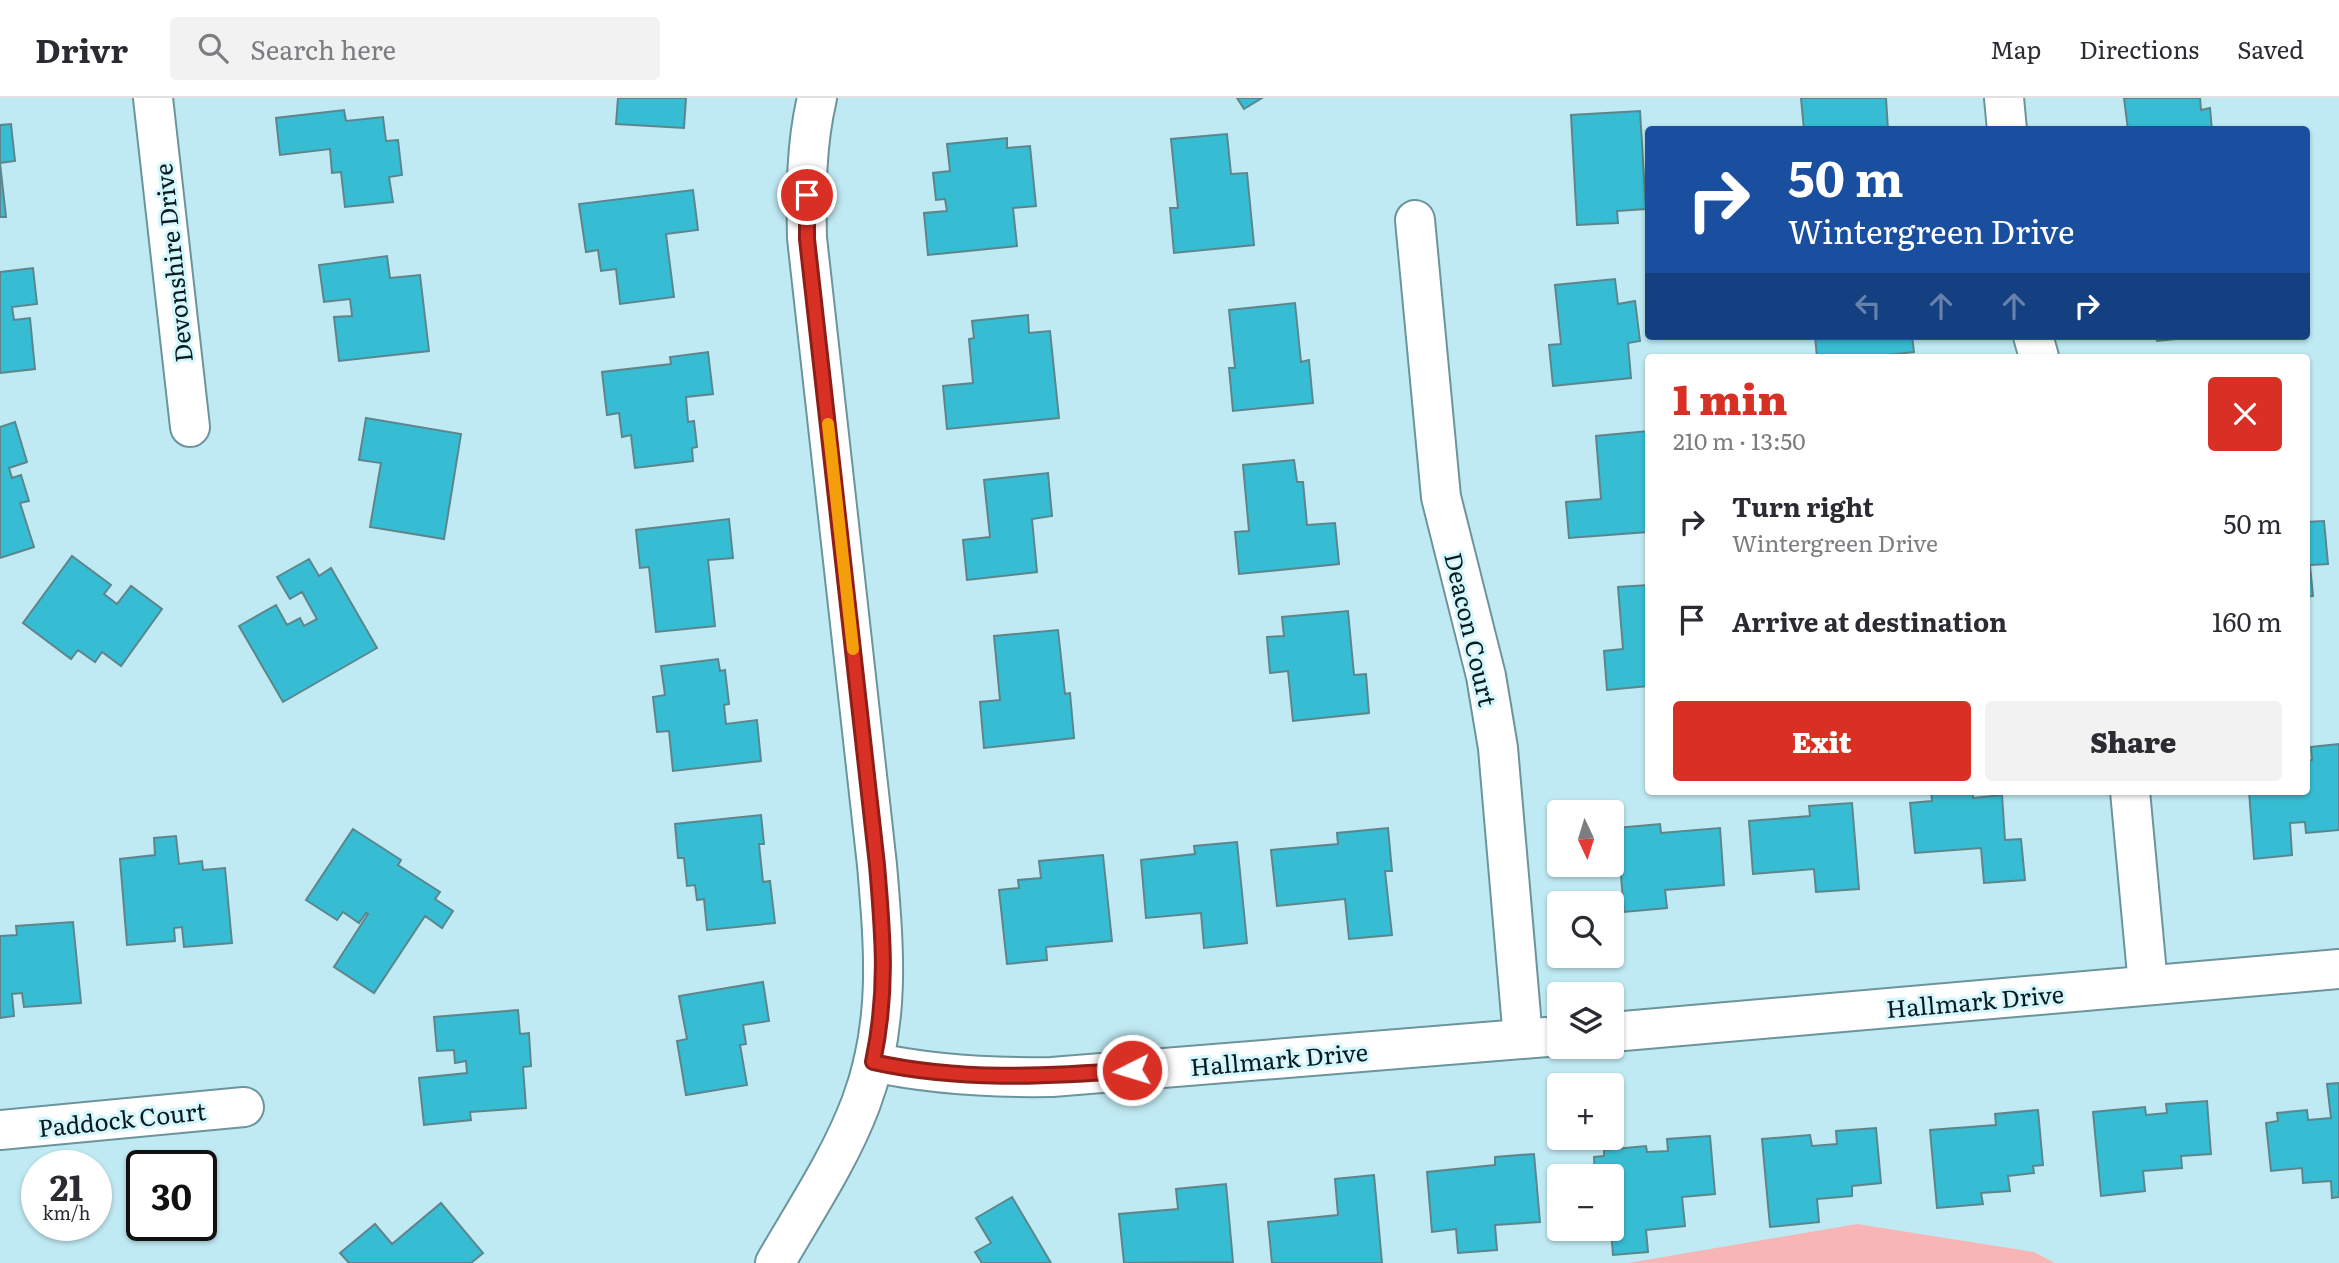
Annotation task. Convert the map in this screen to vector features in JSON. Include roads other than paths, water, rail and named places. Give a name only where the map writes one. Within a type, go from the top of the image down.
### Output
[{"type":"street","name":"Devonshire Drive","points":[[153,98],[190,427]]},
{"type":"street","points":[[775,1263],[845,1140],[862,1102],[881,1020],[885,956],[807,239],[806,173],[817,98]]},
{"type":"street","points":[[2004,98],[2007,126]]},
{"type":"street","name":"Deacon Court","points":[[1415,220],[1441,497],[1486,676],[1541,1038]]},
{"type":"street","points":[[2130,795],[2148,985]]},
{"type":"street","name":"Hallmark Drive","points":[[1624,1031],[2339,969]]},
{"type":"street","name":"Hallmark Drive","points":[[873,1062],[917,1072],[995,1078],[1052,1077],[1541,1038]]},
{"type":"street","name":"Paddock Court","points":[[0,1130],[244,1107]]}]
